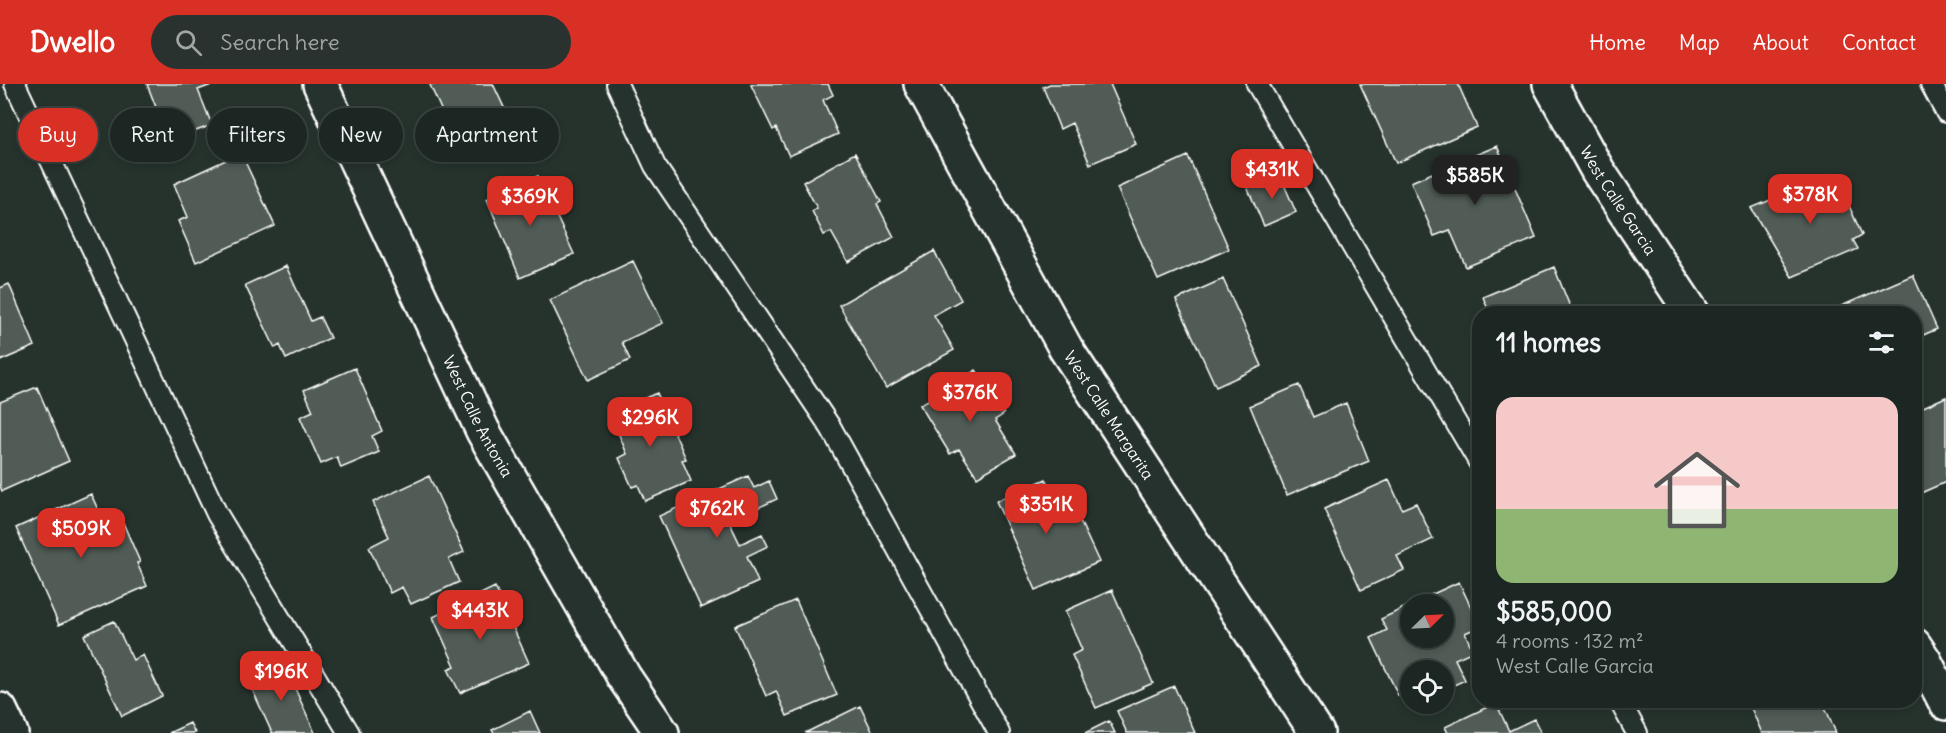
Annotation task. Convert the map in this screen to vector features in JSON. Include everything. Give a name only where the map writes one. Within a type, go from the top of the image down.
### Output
[{"type":"street","name":"West Calle Antonia","points":[[320,84],[483,431],[624,677],[662,733]]},
{"type":"street","name":"West Calle Margarita","points":[[921,84],[1066,350],[1317,733]]},
{"type":"street","name":"West Calle Garcia","points":[[1550,84],[1598,171],[1688,306]]},
{"type":"street","points":[[1922,657],[1946,703]]},
{"type":"street","points":[[0,710],[11,733]]},
{"type":"lane","points":[[15,84],[217,514],[349,733]]},
{"type":"lane","points":[[617,84],[655,166],[831,428],[999,733]]},
{"type":"lane","points":[[1257,84],[1472,450]]},
{"type":"lane","points":[[1931,84],[1946,112]]},
{"type":"lane","points":[[1623,708],[1637,733]]},
{"type":"building","points":[[147,84],[214,84],[198,90],[207,112],[207,127],[195,131],[195,108],[156,108]]},
{"type":"building","points":[[493,84],[504,108],[440,108],[430,85]]},
{"type":"building","points":[[828,84],[833,95],[823,100],[838,134],[789,156],[776,128],[773,130],[751,85]]},
{"type":"building","points":[[1050,84],[1110,84],[1136,144],[1090,164],[1072,123],[1060,129],[1043,87]]},
{"type":"building","points":[[1360,84],[1458,84],[1477,127],[1396,163]]},
{"type":"building","points":[[1497,146],[1536,238],[1466,267],[1450,230],[1434,236],[1411,182]]},
{"type":"building","points":[[855,153],[881,202],[877,204],[894,237],[848,262],[831,232],[824,235],[812,211],[817,208],[803,182]]},
{"type":"building","points":[[1188,156],[1229,249],[1158,280],[1117,188]]},
{"type":"building","points":[[222,162],[245,162],[275,226],[196,262],[178,221],[188,217],[174,184]]},
{"type":"building","points":[[1279,173],[1296,212],[1264,226],[1247,187]]},
{"type":"building","points":[[1835,174],[1862,235],[1853,240],[1858,249],[1792,277],[1751,208]]},
{"type":"building","points":[[538,176],[574,254],[520,278],[487,199]]},
{"type":"building","points":[[934,251],[961,300],[934,315],[954,350],[886,388],[839,305]]},
{"type":"building","points":[[633,261],[663,323],[622,342],[630,360],[588,380],[550,300]]},
{"type":"building","points":[[286,266],[311,321],[320,317],[330,338],[286,359],[280,345],[275,348],[245,285]]},
{"type":"building","points":[[1554,267],[1570,306],[1487,306],[1483,297]]},
{"type":"building","points":[[1913,275],[1937,329],[1922,336],[1922,306],[1841,306]]},
{"type":"building","points":[[1223,279],[1262,366],[1216,387],[1176,300]]},
{"type":"building","points":[[9,284],[35,346],[0,361],[0,288]]},
{"type":"building","points":[[355,368],[382,431],[372,436],[379,452],[341,468],[337,457],[321,464],[300,417],[313,411],[304,390]]},
{"type":"building","points":[[976,370],[1004,414],[995,420],[1016,454],[977,477],[959,449],[950,454],[920,405]]},
{"type":"building","points":[[1299,385],[1313,417],[1346,403],[1369,461],[1287,495],[1250,406]]},
{"type":"building","points":[[37,387],[69,461],[2,491],[0,486],[0,402]]},
{"type":"building","points":[[657,393],[686,459],[682,460],[691,481],[645,501],[638,485],[632,487],[619,458],[627,454],[610,413]]},
{"type":"building","points":[[1946,397],[1946,482],[1922,492],[1922,408]]},
{"type":"building","points":[[429,476],[464,552],[449,559],[459,582],[411,604],[402,587],[390,593],[369,547],[389,537],[373,502]]},
{"type":"building","points":[[748,476],[754,488],[769,481],[777,499],[729,521],[740,544],[762,534],[768,546],[747,556],[758,582],[701,608],[659,516]]},
{"type":"building","points":[[1046,479],[1061,511],[1073,506],[1099,562],[1036,590],[996,501]]},
{"type":"building","points":[[1389,480],[1402,509],[1416,503],[1433,539],[1397,556],[1404,570],[1361,590],[1324,509]]},
{"type":"building","points":[[91,494],[108,532],[124,525],[140,562],[137,563],[147,586],[59,625],[16,528]]},
{"type":"building","points":[[1459,582],[1472,609],[1472,630],[1465,633],[1472,651],[1455,659],[1465,680],[1454,685],[1454,660],[1400,660],[1400,694],[1398,695],[1371,638],[1387,630],[1381,619],[1400,610],[1400,648],[1454,648],[1454,594],[1433,594]]},
{"type":"building","points":[[495,587],[529,663],[460,693],[448,669],[455,666],[433,617]]},
{"type":"building","points":[[1112,590],[1153,683],[1096,708],[1072,655],[1082,650],[1065,611]]},
{"type":"building","points":[[796,600],[837,695],[787,716],[776,691],[766,696],[735,626]]},
{"type":"building","points":[[114,621],[133,660],[143,655],[162,696],[122,716],[84,635]]},
{"type":"building","points":[[284,664],[315,733],[272,733],[248,680]]},
{"type":"building","points":[[1174,686],[1195,733],[1127,733],[1117,711]]},
{"type":"building","points":[[860,706],[873,733],[805,733]]},
{"type":"building","points":[[1485,708],[1498,708],[1509,731],[1534,719],[1541,733],[1448,733],[1445,727]]},
{"type":"building","points":[[1751,708],[1825,708],[1836,733],[1762,733]]},
{"type":"building","points":[[530,711],[540,733],[494,733],[492,730]]},
{"type":"building","points":[[1109,721],[1115,733],[1085,733]]},
{"type":"building","points":[[190,723],[195,733],[169,733]]}]
